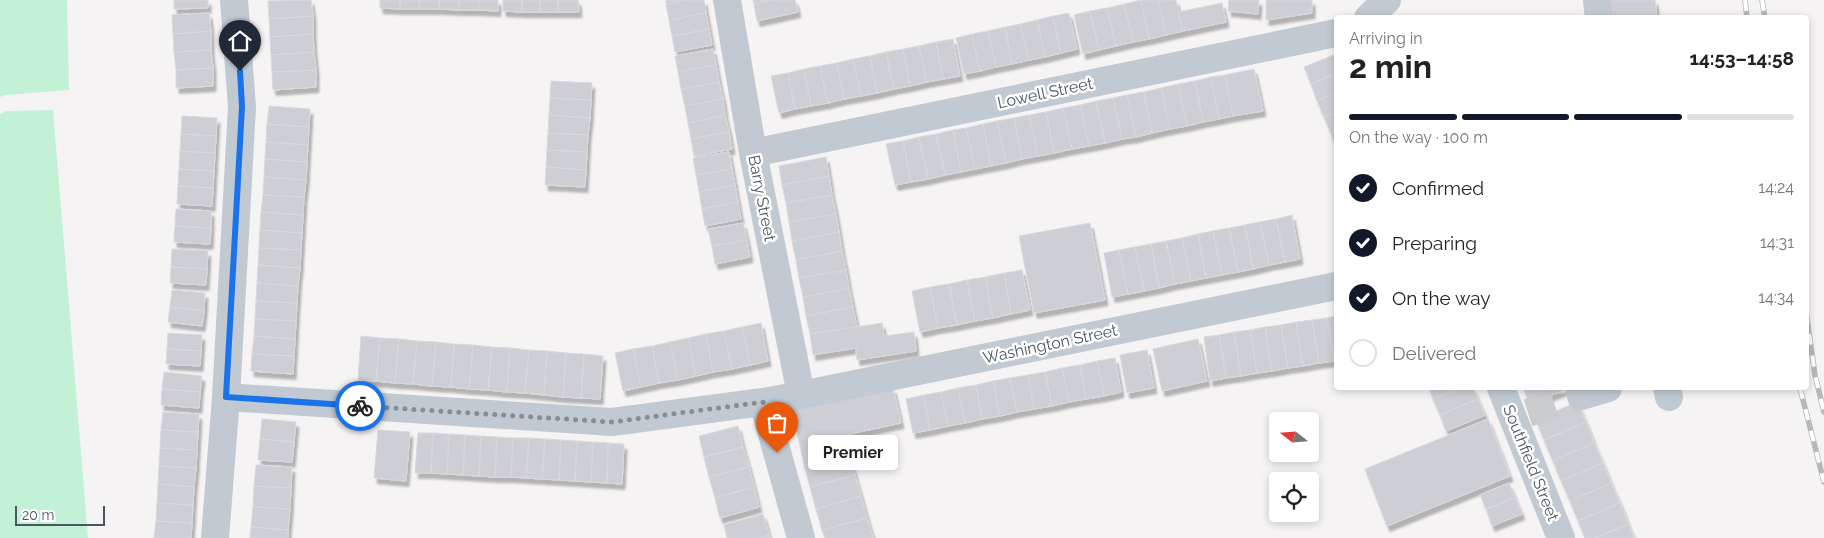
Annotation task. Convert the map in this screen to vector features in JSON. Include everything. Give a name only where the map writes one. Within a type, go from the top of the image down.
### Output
[{"type":"street","points":[[215,538],[226,397],[242,107],[234,0]]},
{"type":"street","name":"Barry Street","points":[[727,0],[753,153],[801,394]]},
{"type":"street","points":[[1371,15],[1387,0]]},
{"type":"street","points":[[1597,0],[1599,15]]},
{"type":"street","name":"Lowell Street","points":[[753,153],[1334,33]]},
{"type":"street","name":"Washington Street","points":[[226,397],[612,422],[763,402],[1334,286]]},
{"type":"street","name":"Southfield Street","points":[[1501,390],[1520,415],[1561,538]]},
{"type":"street","points":[[1581,396],[1601,390]]},
{"type":"street","points":[[763,402],[801,538]]},
{"type":"green space","points":[[0,0],[67,0],[69,90],[0,97]]},
{"type":"green space","points":[[53,110],[88,538],[0,538],[0,114],[7,111]]},
{"type":"building","points":[[174,0],[208,0],[208,8],[174,9]]},
{"type":"building","points":[[311,0],[313,16],[269,19],[268,1]]},
{"type":"building","points":[[380,0],[400,0],[400,9],[380,8]]},
{"type":"building","points":[[400,0],[420,0],[419,9],[400,9]]},
{"type":"building","points":[[420,0],[439,0],[439,9],[419,9]]},
{"type":"building","points":[[439,0],[459,0],[459,10],[439,9]]},
{"type":"building","points":[[459,0],[479,0],[478,10],[459,10]]},
{"type":"building","points":[[479,0],[498,0],[498,11],[478,10]]},
{"type":"building","points":[[503,0],[522,0],[522,12],[503,11]]},
{"type":"building","points":[[522,0],[540,0],[540,12],[522,12]]},
{"type":"building","points":[[540,0],[558,0],[558,12],[540,12]]},
{"type":"building","points":[[558,0],[578,0],[579,12],[558,12]]},
{"type":"building","points":[[666,0],[687,0],[666,4]]},
{"type":"building","points":[[687,0],[704,0],[706,13],[669,20],[666,4]]},
{"type":"building","points":[[753,0],[772,0],[754,4]]},
{"type":"building","points":[[772,0],[795,0],[798,12],[757,21],[754,4]]},
{"type":"building","points":[[1141,0],[1149,39],[1133,42],[1124,4]]},
{"type":"building","points":[[1141,0],[1158,0],[1166,35],[1149,39]]},
{"type":"building","points":[[1158,0],[1176,0],[1183,31],[1166,35]]},
{"type":"building","points":[[1229,0],[1259,0],[1258,14],[1228,11]]},
{"type":"building","points":[[1266,0],[1312,0],[1312,13],[1266,20]]},
{"type":"building","points":[[1611,0],[1655,0],[1657,15],[1613,15]]},
{"type":"building","points":[[1222,3],[1226,22],[1183,31],[1178,12]]},
{"type":"building","points":[[1124,4],[1133,42],[1116,46],[1107,8]]},
{"type":"building","points":[[1107,8],[1116,46],[1099,50],[1090,11]]},
{"type":"building","points":[[1090,11],[1099,50],[1083,54],[1074,15]]},
{"type":"building","points":[[209,13],[211,31],[173,34],[172,15]]},
{"type":"building","points":[[706,13],[709,29],[672,36],[669,20]]},
{"type":"building","points":[[1069,13],[1077,49],[1061,53],[1053,16]]},
{"type":"building","points":[[313,16],[313,34],[270,37],[269,19]]},
{"type":"building","points":[[1053,16],[1061,53],[1045,57],[1037,20]]},
{"type":"building","points":[[1037,20],[1045,57],[1029,60],[1020,24]]},
{"type":"building","points":[[1020,24],[1029,60],[1012,64],[1005,27]]},
{"type":"building","points":[[1005,27],[1012,64],[996,67],[988,31]]},
{"type":"building","points":[[709,29],[712,45],[675,52],[672,36]]},
{"type":"building","points":[[211,31],[211,50],[174,52],[173,34]]},
{"type":"building","points":[[988,31],[996,67],[980,71],[972,34]]},
{"type":"building","points":[[313,34],[314,52],[271,55],[270,37]]},
{"type":"building","points":[[972,34],[980,71],[964,74],[956,38]]},
{"type":"building","points":[[953,39],[960,76],[943,79],[936,42]]},
{"type":"building","points":[[936,42],[943,79],[927,82],[919,46]]},
{"type":"building","points":[[919,46],[927,82],[910,86],[903,49]]},
{"type":"building","points":[[713,49],[716,65],[678,72],[675,56]]},
{"type":"building","points":[[903,49],[910,86],[894,89],[886,52]]},
{"type":"building","points":[[211,50],[213,68],[176,70],[174,52]]},
{"type":"building","points":[[314,52],[316,70],[272,72],[271,55]]},
{"type":"building","points":[[886,52],[894,89],[877,93],[870,56]]},
{"type":"building","points":[[1334,55],[1334,74],[1311,84],[1304,67]]},
{"type":"building","points":[[870,56],[877,93],[861,96],[853,59]]},
{"type":"building","points":[[853,59],[861,96],[844,99],[837,63]]},
{"type":"building","points":[[837,63],[844,99],[828,103],[820,66]]},
{"type":"building","points":[[716,65],[719,82],[681,89],[678,72]]},
{"type":"building","points":[[820,66],[828,103],[811,106],[804,69]]},
{"type":"building","points":[[213,68],[213,86],[176,88],[176,70]]},
{"type":"building","points":[[804,69],[811,106],[795,109],[788,73]]},
{"type":"building","points":[[1254,69],[1263,111],[1233,116],[1225,75]]},
{"type":"building","points":[[316,70],[316,87],[273,90],[272,72]]},
{"type":"building","points":[[788,73],[795,109],[779,113],[771,76]]},
{"type":"building","points":[[1334,74],[1334,94],[1317,101],[1311,84]]},
{"type":"building","points":[[1225,75],[1233,116],[1219,119],[1211,77]]},
{"type":"building","points":[[1211,77],[1219,119],[1203,122],[1195,81]]},
{"type":"building","points":[[551,81],[592,83],[591,100],[550,98]]},
{"type":"building","points":[[1195,81],[1203,122],[1187,126],[1178,84]]},
{"type":"building","points":[[719,82],[723,99],[685,106],[681,89]]},
{"type":"building","points":[[1178,84],[1187,126],[1170,129],[1161,88]]},
{"type":"building","points":[[1161,88],[1170,129],[1152,133],[1144,92]]},
{"type":"building","points":[[1144,92],[1152,133],[1136,137],[1127,95]]},
{"type":"building","points":[[1334,94],[1334,113],[1324,117],[1317,101]]},
{"type":"building","points":[[1127,95],[1136,137],[1122,139],[1113,98]]},
{"type":"building","points":[[550,98],[591,100],[590,118],[549,115]]},
{"type":"building","points":[[1113,98],[1122,139],[1105,143],[1096,101]]},
{"type":"building","points":[[723,99],[725,115],[688,123],[685,106]]},
{"type":"building","points":[[1096,101],[1105,143],[1089,146],[1080,105]]},
{"type":"building","points":[[1080,105],[1089,146],[1072,149],[1063,108]]},
{"type":"building","points":[[269,106],[310,109],[309,127],[267,124]]},
{"type":"building","points":[[1063,108],[1072,149],[1054,153],[1046,112]]},
{"type":"building","points":[[1046,112],[1054,153],[1038,156],[1029,115]]},
{"type":"building","points":[[1334,113],[1334,133],[1331,134],[1324,117]]},
{"type":"building","points":[[549,115],[590,118],[588,135],[548,133]]},
{"type":"building","points":[[725,115],[729,132],[691,139],[688,123]]},
{"type":"building","points":[[1029,115],[1038,156],[1022,159],[1014,118]]},
{"type":"building","points":[[182,116],[217,118],[216,136],[181,134]]},
{"type":"building","points":[[1014,118],[1022,159],[1006,163],[997,121]]},
{"type":"building","points":[[997,121],[1006,163],[991,166],[983,124]]},
{"type":"building","points":[[267,124],[309,127],[308,145],[266,142]]},
{"type":"building","points":[[983,124],[991,166],[975,169],[966,128]]},
{"type":"building","points":[[966,128],[975,169],[961,172],[953,130]]},
{"type":"building","points":[[953,130],[961,172],[945,175],[936,134]]},
{"type":"building","points":[[729,132],[732,149],[694,156],[691,139]]},
{"type":"building","points":[[548,133],[588,135],[587,152],[547,150]]},
{"type":"building","points":[[181,134],[216,136],[215,153],[180,151]]},
{"type":"building","points":[[936,134],[945,175],[928,179],[919,137]]},
{"type":"building","points":[[919,137],[928,179],[911,182],[903,141]]},
{"type":"building","points":[[903,141],[911,182],[895,185],[886,144]]},
{"type":"building","points":[[266,142],[308,145],[307,162],[265,159]]},
{"type":"building","points":[[547,150],[587,152],[586,170],[546,167]]},
{"type":"building","points":[[180,151],[215,153],[214,171],[179,169]]},
{"type":"building","points":[[729,152],[732,169],[696,175],[693,158]]},
{"type":"building","points":[[826,157],[829,176],[782,185],[779,166]]},
{"type":"building","points":[[265,159],[307,162],[306,180],[264,177]]},
{"type":"building","points":[[546,167],[586,170],[585,187],[545,185]]},
{"type":"building","points":[[179,169],[214,171],[213,188],[178,186]]},
{"type":"building","points":[[732,169],[735,185],[699,192],[696,175]]},
{"type":"building","points":[[829,176],[832,195],[786,203],[782,185]]},
{"type":"building","points":[[264,177],[306,180],[304,197],[263,195]]},
{"type":"building","points":[[735,185],[738,202],[702,209],[699,192]]},
{"type":"building","points":[[178,186],[213,188],[212,206],[177,204]]},
{"type":"building","points":[[263,195],[304,197],[303,215],[261,212]]},
{"type":"building","points":[[832,195],[836,214],[789,222],[786,203]]},
{"type":"building","points":[[738,202],[741,219],[705,226],[702,209]]},
{"type":"building","points":[[176,209],[211,211],[211,228],[175,226]]},
{"type":"building","points":[[261,212],[303,215],[302,233],[260,230]]},
{"type":"building","points":[[836,214],[839,232],[792,241],[789,222]]},
{"type":"building","points":[[1292,215],[1300,259],[1285,262],[1276,219]]},
{"type":"building","points":[[1276,219],[1285,262],[1269,265],[1260,222]]},
{"type":"building","points":[[1260,222],[1269,265],[1253,269],[1245,225]]},
{"type":"building","points":[[743,223],[747,240],[712,246],[708,229]]},
{"type":"building","points":[[1090,223],[1105,300],[1034,313],[1019,236]]},
{"type":"building","points":[[1245,225],[1253,269],[1238,272],[1229,228]]},
{"type":"building","points":[[175,226],[211,228],[210,244],[174,242]]},
{"type":"building","points":[[1229,228],[1238,272],[1222,275],[1213,231]]},
{"type":"building","points":[[260,230],[302,233],[301,250],[259,248]]},
{"type":"building","points":[[1213,231],[1222,275],[1206,278],[1198,234]]},
{"type":"building","points":[[839,232],[842,251],[796,260],[792,241]]},
{"type":"building","points":[[1198,234],[1206,278],[1191,281],[1182,238]]},
{"type":"building","points":[[1182,238],[1191,281],[1175,284],[1166,241]]},
{"type":"building","points":[[747,240],[750,257],[715,264],[712,246]]},
{"type":"building","points":[[1166,241],[1175,284],[1159,288],[1151,244]]},
{"type":"building","points":[[1151,244],[1159,288],[1144,291],[1135,247]]},
{"type":"building","points":[[1135,247],[1144,291],[1128,294],[1119,250]]},
{"type":"building","points":[[259,248],[301,250],[300,268],[258,265]]},
{"type":"building","points":[[172,249],[208,251],[207,269],[171,267]]},
{"type":"building","points":[[1119,250],[1128,294],[1112,297],[1104,253]]},
{"type":"building","points":[[842,251],[846,270],[799,278],[796,260]]},
{"type":"building","points":[[258,265],[300,268],[298,286],[257,283]]},
{"type":"building","points":[[171,267],[207,269],[206,285],[170,283]]},
{"type":"building","points":[[846,270],[849,288],[803,297],[799,278]]},
{"type":"building","points":[[1022,270],[1030,310],[1011,314],[1004,273]]},
{"type":"building","points":[[1004,273],[1011,314],[993,318],[985,277]]},
{"type":"building","points":[[985,277],[993,318],[975,321],[967,280]]},
{"type":"building","points":[[967,280],[975,321],[957,325],[949,284]]},
{"type":"building","points":[[257,283],[298,286],[297,303],[256,301]]},
{"type":"building","points":[[949,284],[957,325],[938,328],[930,287]]},
{"type":"building","points":[[930,287],[938,328],[920,332],[912,291]]},
{"type":"building","points":[[849,288],[853,307],[806,316],[803,297]]},
{"type":"building","points":[[172,290],[205,293],[204,311],[170,307]]},
{"type":"building","points":[[256,301],[297,303],[296,321],[255,319]]},
{"type":"building","points":[[170,307],[204,311],[202,326],[168,322]]},
{"type":"building","points":[[853,307],[857,327],[810,334],[806,316]]},
{"type":"building","points":[[1334,316],[1334,361],[1327,318]]},
{"type":"building","points":[[1327,318],[1334,361],[1319,363],[1312,320]]},
{"type":"building","points":[[255,319],[296,321],[295,339],[254,336]]},
{"type":"building","points":[[1312,320],[1319,363],[1303,366],[1296,322]]},
{"type":"building","points":[[1296,322],[1303,366],[1288,368],[1281,325]]},
{"type":"building","points":[[761,323],[768,361],[750,365],[742,327]]},
{"type":"building","points":[[882,323],[884,336],[914,332],[916,351],[857,360],[856,348],[813,355],[810,334]]},
{"type":"building","points":[[1281,325],[1288,368],[1272,371],[1265,327]]},
{"type":"building","points":[[742,327],[750,365],[732,369],[724,331]]},
{"type":"building","points":[[1265,327],[1272,371],[1257,373],[1250,330]]},
{"type":"building","points":[[1250,330],[1257,373],[1241,376],[1234,332]]},
{"type":"building","points":[[724,331],[732,369],[713,372],[706,334]]},
{"type":"building","points":[[1234,332],[1241,376],[1226,378],[1219,335]]},
{"type":"building","points":[[168,333],[202,335],[201,351],[167,349]]},
{"type":"building","points":[[706,334],[713,372],[696,376],[688,338]]},
{"type":"building","points":[[1219,335],[1226,378],[1210,381],[1204,337]]},
{"type":"building","points":[[254,336],[295,339],[294,356],[252,354]]},
{"type":"building","points":[[361,336],[380,338],[376,381],[358,380]]},
{"type":"building","points":[[380,338],[399,339],[395,383],[376,381]]},
{"type":"building","points":[[688,338],[696,376],[678,380],[670,342]]},
{"type":"building","points":[[399,339],[417,341],[413,384],[395,383]]},
{"type":"building","points":[[1198,339],[1207,381],[1162,391],[1153,349]]},
{"type":"building","points":[[417,341],[436,342],[432,386],[413,384]]},
{"type":"building","points":[[436,342],[454,344],[451,387],[432,386]]},
{"type":"building","points":[[670,342],[678,380],[659,383],[652,346]]},
{"type":"building","points":[[454,344],[473,345],[469,389],[451,387]]},
{"type":"building","points":[[473,345],[492,347],[488,390],[469,389]]},
{"type":"building","points":[[652,346],[659,383],[641,387],[633,349]]},
{"type":"building","points":[[492,347],[510,348],[507,392],[488,390]]},
{"type":"building","points":[[510,348],[529,350],[525,393],[507,392]]},
{"type":"building","points":[[167,349],[201,351],[200,366],[166,364]]},
{"type":"building","points":[[633,349],[641,387],[623,391],[615,353]]},
{"type":"building","points":[[529,350],[547,351],[544,395],[525,393]]},
{"type":"building","points":[[1147,350],[1154,388],[1127,393],[1120,355]]},
{"type":"building","points":[[547,351],[566,353],[563,397],[544,395]]},
{"type":"building","points":[[566,353],[584,354],[581,398],[563,397]]},
{"type":"building","points":[[252,354],[294,356],[293,374],[251,371]]},
{"type":"building","points":[[584,354],[603,356],[600,399],[581,398]]},
{"type":"building","points":[[1115,358],[1121,392],[1104,396],[1097,361]]},
{"type":"building","points":[[1097,361],[1104,396],[1086,399],[1080,365]]},
{"type":"building","points":[[1080,365],[1086,399],[1069,402],[1062,368]]},
{"type":"building","points":[[1062,368],[1069,402],[1052,406],[1045,372]]},
{"type":"building","points":[[164,372],[202,376],[200,392],[162,389]]},
{"type":"building","points":[[1045,372],[1052,406],[1034,409],[1028,375]]},
{"type":"building","points":[[1028,375],[1034,409],[1017,412],[1010,378]]},
{"type":"building","points":[[1010,378],[1017,412],[1000,416],[993,381]]},
{"type":"building","points":[[993,381],[1000,416],[982,419],[976,385]]},
{"type":"building","points":[[976,385],[982,419],[965,423],[958,388]]},
{"type":"building","points":[[893,388],[901,423],[845,435],[849,454],[804,465],[792,409]]},
{"type":"building","points":[[958,388],[965,423],[948,426],[941,392]]},
{"type":"building","points":[[162,389],[200,392],[199,408],[161,405]]},
{"type":"building","points":[[1430,390],[1455,390],[1433,399]]},
{"type":"building","points":[[1455,390],[1474,390],[1478,399],[1440,415],[1433,399]]},
{"type":"building","points":[[1524,390],[1564,390],[1530,404]]},
{"type":"building","points":[[941,392],[948,426],[930,430],[924,395]]},
{"type":"building","points":[[924,395],[930,430],[913,433],[906,399]]},
{"type":"building","points":[[1478,399],[1485,415],[1446,431],[1440,415]]},
{"type":"building","points":[[1577,402],[1586,422],[1544,440],[1536,420]]},
{"type":"building","points":[[163,412],[199,414],[198,432],[161,430]]},
{"type":"building","points":[[262,419],[296,422],[294,442],[260,439]]},
{"type":"building","points":[[1488,419],[1510,476],[1387,526],[1365,469]]},
{"type":"building","points":[[1586,422],[1594,443],[1553,461],[1544,440]]},
{"type":"building","points":[[738,426],[743,447],[704,457],[699,436]]},
{"type":"building","points":[[161,430],[198,432],[197,450],[160,448]]},
{"type":"building","points":[[378,430],[410,432],[406,481],[374,478]]},
{"type":"building","points":[[418,433],[433,433],[431,473],[415,473]]},
{"type":"building","points":[[433,433],[449,434],[447,474],[431,473]]},
{"type":"building","points":[[449,434],[465,435],[463,475],[447,474]]},
{"type":"building","points":[[465,435],[481,436],[479,476],[463,475]]},
{"type":"building","points":[[481,436],[497,437],[495,477],[479,476]]},
{"type":"building","points":[[497,437],[513,438],[511,477],[495,477]]},
{"type":"building","points":[[513,438],[529,438],[526,478],[511,477]]},
{"type":"building","points":[[529,438],[545,439],[542,479],[526,478]]},
{"type":"building","points":[[260,439],[294,442],[292,462],[258,460]]},
{"type":"building","points":[[545,439],[561,440],[559,480],[542,479]]},
{"type":"building","points":[[561,440],[577,441],[575,481],[559,480]]},
{"type":"building","points":[[577,441],[593,442],[591,482],[575,481]]},
{"type":"building","points":[[593,442],[608,443],[607,483],[591,482]]},
{"type":"building","points":[[608,443],[624,444],[622,484],[607,483]]},
{"type":"building","points":[[1594,443],[1603,463],[1561,481],[1553,461]]},
{"type":"building","points":[[743,447],[749,467],[709,477],[704,457]]},
{"type":"building","points":[[160,448],[197,450],[196,468],[159,466]]},
{"type":"building","points":[[849,454],[855,475],[810,487],[804,465]]},
{"type":"building","points":[[1603,463],[1611,483],[1570,501],[1561,481]]},
{"type":"building","points":[[256,465],[292,467],[291,488],[254,486]]},
{"type":"building","points":[[159,466],[196,468],[194,487],[158,484]]},
{"type":"building","points":[[749,467],[754,487],[715,498],[709,477]]},
{"type":"building","points":[[855,475],[861,496],[816,509],[810,487]]},
{"type":"building","points":[[1509,483],[1515,498],[1486,509],[1480,495]]},
{"type":"building","points":[[1611,483],[1620,503],[1578,521],[1570,501]]},
{"type":"building","points":[[158,484],[194,487],[193,505],[157,503]]},
{"type":"building","points":[[254,486],[291,488],[290,509],[253,507]]},
{"type":"building","points":[[754,487],[759,507],[720,518],[715,498]]},
{"type":"building","points":[[861,496],[867,518],[822,530],[816,509]]},
{"type":"building","points":[[1515,498],[1522,514],[1492,526],[1486,509]]},
{"type":"building","points":[[157,503],[193,505],[192,523],[156,521]]},
{"type":"building","points":[[1620,503],[1628,524],[1595,538],[1585,538],[1578,521]]},
{"type":"building","points":[[253,507],[290,509],[288,530],[251,527]]},
{"type":"building","points":[[763,514],[769,535],[756,538],[727,538],[724,525]]},
{"type":"building","points":[[867,518],[873,538],[825,538],[822,530]]},
{"type":"building","points":[[156,521],[192,523],[191,538],[154,538]]},
{"type":"building","points":[[1628,524],[1634,538],[1595,538]]},
{"type":"building","points":[[251,527],[288,530],[288,538],[250,538]]},
{"type":"building","points":[[769,535],[770,538],[756,538]]},
{"type":"tunnel","points":[[1528,413],[1581,396]]},
{"type":"railway","points":[[1745,0],[1747,15]]},
{"type":"railway","points":[[1762,0],[1764,15]]},
{"type":"railway","points":[[1809,333],[1815,375],[1824,412]]},
{"type":"railway","points":[[1801,390],[1824,482]]},
{"type":"way so far","points":[[360,406],[612,422],[763,402],[777,453]]},
{"type":"place","name":"Premier","points":[[777,453]]},
{"type":"route","points":[[240,71],[242,107],[226,397],[360,406]]}]
